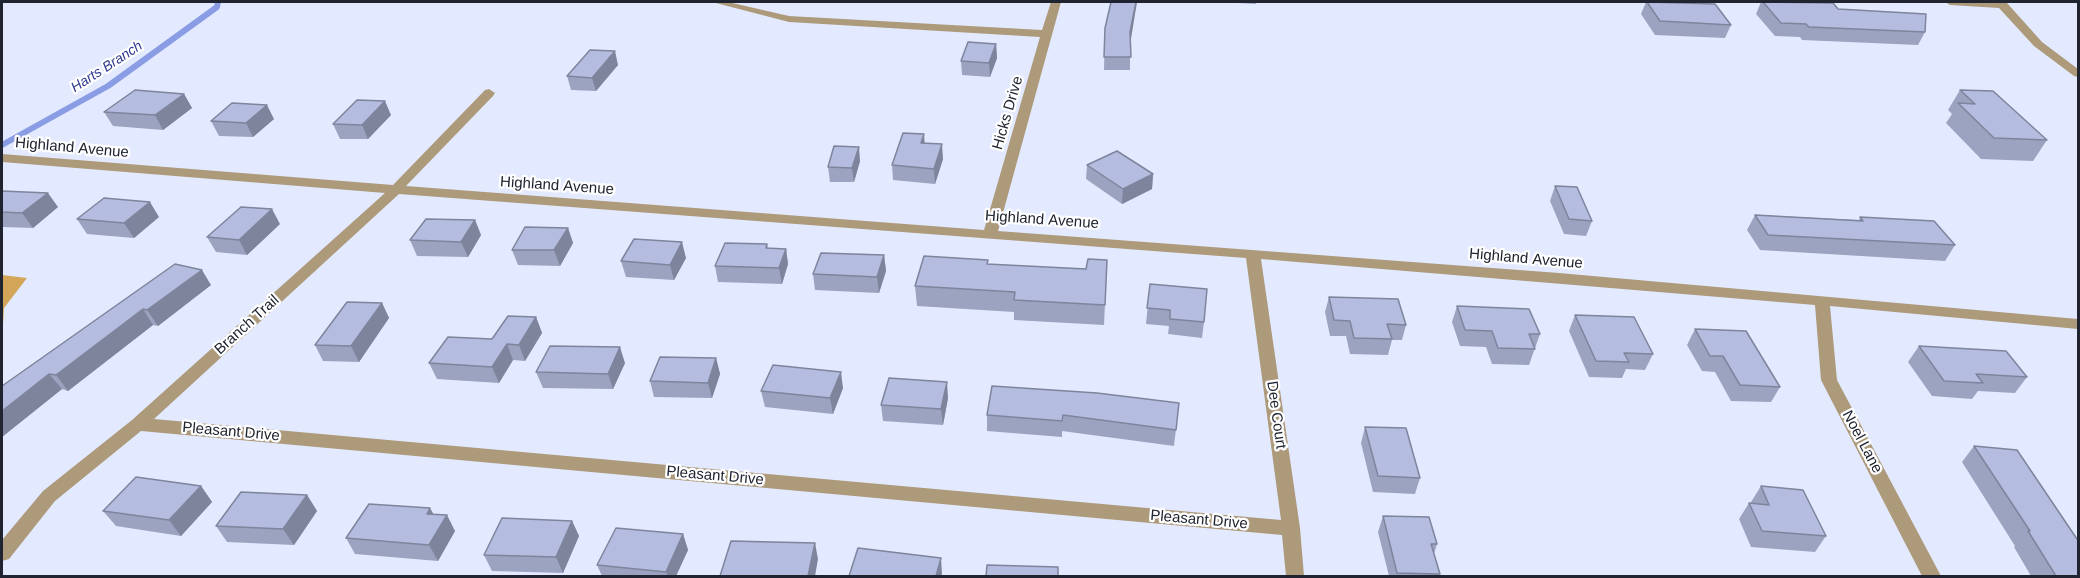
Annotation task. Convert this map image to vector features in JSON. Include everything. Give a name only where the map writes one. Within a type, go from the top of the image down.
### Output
[{"type":"street","points":[[717,2],[789,19],[1047,34]]},
{"type":"street","name":"Hicks Drive","points":[[990,233],[1056,2]]},
{"type":"street","points":[[1950,2],[2001,3],[2038,44],[2079,74]]},
{"type":"street","name":"Branch Trail","points":[[2,553],[49,496],[138,424],[392,191],[489,93]]},
{"type":"street","name":"Highland Avenue","points":[[2,158],[392,191],[1253,254],[1822,300],[2079,324]]},
{"type":"street","name":"Dee Court","points":[[1253,254],[1291,528],[1295,576]]},
{"type":"street","name":"Noel Lane","points":[[1822,300],[1829,380],[1932,576]]},
{"type":"street","name":"Pleasant Drive","points":[[138,424],[1291,528]]},
{"type":"shaded area","points":[[2,275],[27,278],[4,308],[2,343]]},
{"type":"building","points":[[1111,2],[1136,2],[1130,32],[1131,57],[1104,57],[1105,28]]},
{"type":"building","points":[[1647,2],[1715,4],[1731,25],[1660,21]]},
{"type":"building","points":[[1763,2],[1833,3],[1838,9],[1926,14],[1925,32],[1809,27],[1806,24],[1781,23]]},
{"type":"building","points":[[968,42],[996,44],[989,63],[961,61]]},
{"type":"building","points":[[590,50],[615,51],[592,78],[567,76]]},
{"type":"building","points":[[135,90],[184,94],[155,115],[104,112]]},
{"type":"building","points":[[1960,90],[1993,91],[2047,140],[1994,138],[1958,103],[1975,104]]},
{"type":"building","points":[[357,100],[385,101],[362,125],[333,124]]},
{"type":"building","points":[[232,103],[267,105],[246,123],[211,121]]},
{"type":"building","points":[[903,133],[924,134],[921,143],[942,144],[934,169],[892,165]]},
{"type":"building","points":[[834,146],[859,147],[852,168],[828,167]]},
{"type":"building","points":[[1117,151],[1153,174],[1123,189],[1087,165]]},
{"type":"building","points":[[1555,186],[1577,187],[1592,221],[1569,219]]},
{"type":"building","points":[[2,191],[48,193],[22,213],[2,212]]},
{"type":"building","points":[[104,198],[150,202],[124,223],[77,219]]},
{"type":"building","points":[[241,207],[272,209],[239,240],[207,237]]},
{"type":"building","points":[[1755,215],[1863,221],[1860,217],[1934,221],[1955,245],[1768,235]]},
{"type":"building","points":[[426,219],[475,220],[461,242],[410,240]]},
{"type":"building","points":[[525,227],[568,228],[554,250],[512,250]]},
{"type":"building","points":[[634,239],[682,242],[670,265],[621,261]]},
{"type":"building","points":[[725,243],[767,244],[766,248],[786,249],[779,268],[715,266]]},
{"type":"building","points":[[821,253],[884,255],[877,277],[813,274]]},
{"type":"building","points":[[924,256],[988,260],[987,264],[1086,269],[1088,259],[1107,260],[1105,305],[1014,300],[1015,292],[915,286]]},
{"type":"building","points":[[175,264],[202,270],[147,310],[143,309],[56,375],[49,374],[2,411],[2,386]]},
{"type":"building","points":[[1150,284],[1207,289],[1204,322],[1170,319],[1170,310],[1147,308]]},
{"type":"building","points":[[1329,297],[1398,299],[1406,325],[1387,324],[1392,339],[1354,338],[1350,321],[1334,320]]},
{"type":"building","points":[[347,302],[382,303],[351,346],[315,345]]},
{"type":"building","points":[[1457,306],[1529,309],[1540,334],[1529,334],[1535,349],[1498,348],[1492,331],[1465,330]]},
{"type":"building","points":[[1575,315],[1634,317],[1653,354],[1624,353],[1629,362],[1596,361]]},
{"type":"building","points":[[508,316],[536,317],[519,345],[507,344],[492,367],[429,363],[448,337],[492,339]]},
{"type":"building","points":[[1695,329],[1746,331],[1780,387],[1740,385],[1723,356],[1710,356]]},
{"type":"building","points":[[550,346],[620,347],[608,374],[536,372]]},
{"type":"building","points":[[1919,346],[2006,351],[2027,377],[1976,374],[1983,383],[1944,381]]},
{"type":"building","points":[[660,357],[716,358],[708,383],[650,381]]},
{"type":"building","points":[[773,365],[841,372],[830,398],[761,391]]},
{"type":"building","points":[[889,378],[947,382],[941,409],[881,405]]},
{"type":"building","points":[[992,386],[1097,393],[1179,403],[1176,430],[1063,415],[1062,421],[987,415]]},
{"type":"building","points":[[1365,427],[1406,428],[1420,478],[1378,476]]},
{"type":"building","points":[[1974,446],[2017,450],[2079,542],[2079,576],[2056,576],[2028,531],[2030,531]]},
{"type":"building","points":[[136,477],[201,486],[169,520],[103,511]]},
{"type":"building","points":[[1761,486],[1803,490],[1826,536],[1762,531],[1749,503],[1769,505]]},
{"type":"building","points":[[241,492],[307,495],[283,529],[216,526]]},
{"type":"building","points":[[369,504],[430,508],[427,514],[447,515],[429,545],[346,538]]},
{"type":"building","points":[[1383,516],[1429,517],[1437,544],[1431,544],[1440,574],[1397,573]]},
{"type":"building","points":[[502,518],[572,521],[556,557],[484,555]]},
{"type":"building","points":[[616,528],[683,534],[666,572],[597,565]]},
{"type":"building","points":[[731,541],[815,543],[808,576],[720,576]]},
{"type":"building","points":[[858,548],[941,558],[936,576],[849,576]]},
{"type":"building","points":[[987,565],[1058,567],[1058,576],[986,576]]},
{"type":"waterway","name":"Harts Branch","points":[[2,145],[108,86],[217,7],[218,2]]}]
